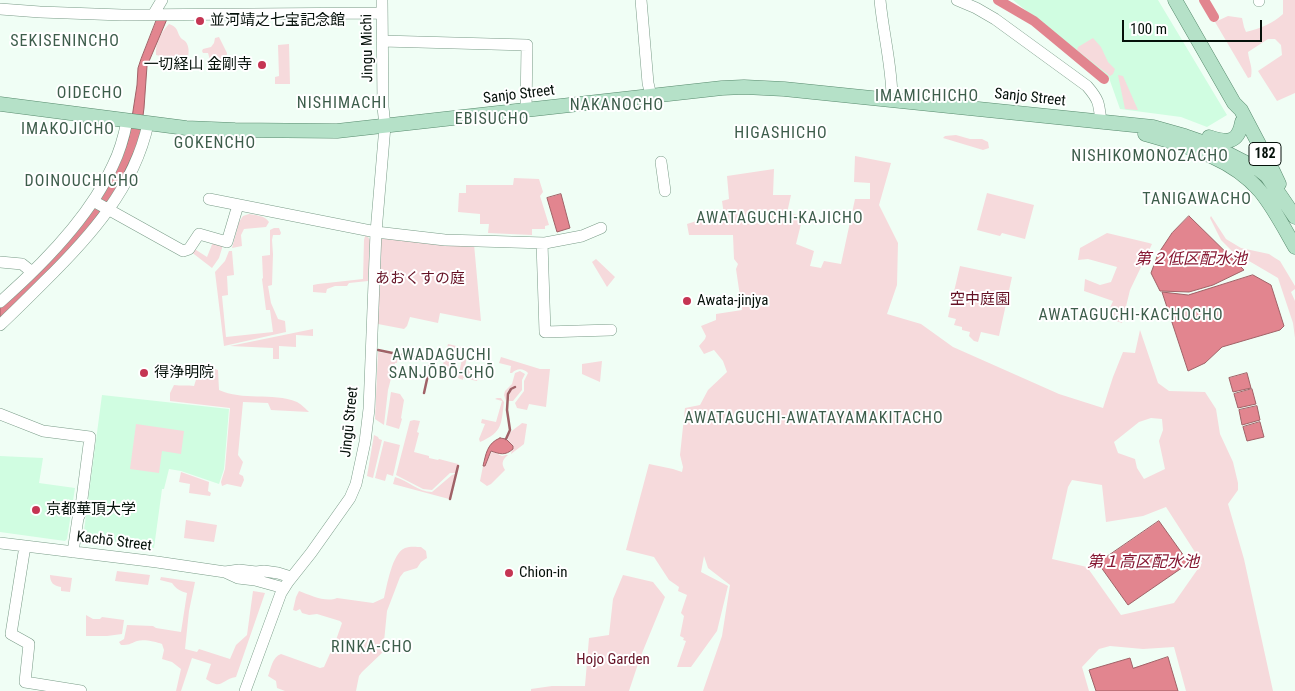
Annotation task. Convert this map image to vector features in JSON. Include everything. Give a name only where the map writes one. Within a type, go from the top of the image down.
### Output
[{"type":"main road","name":"182","points":[[1175,0],[1234,103],[1267,176]]},
{"type":"main road","name":"Sanjo Street","points":[[0,104],[202,129],[338,131],[722,88],[784,89],[1152,127],[1211,145],[1258,169],[1267,176],[1293,213]]},
{"type":"main road","name":"182","points":[[1234,103],[1241,110],[1271,166],[1293,213]]},
{"type":"main road","points":[[1101,122],[1124,121],[1162,124],[1185,129],[1224,142],[1231,141],[1238,135],[1242,122]]},
{"type":"main road","name":"Sanjo Street","points":[[1101,122],[1177,143],[1208,154],[1227,164],[1254,184],[1272,208],[1295,246]]},
{"type":"main road","points":[[1267,176],[1295,233]]},
{"type":"street","points":[[160,15],[162,0]]},
{"type":"street","name":"Jingu Michi","points":[[382,0],[385,126]]},
{"type":"street","points":[[641,0],[648,83],[651,96]]},
{"type":"street","points":[[880,0],[892,99]]},
{"type":"street","points":[[957,0],[995,19],[1087,86],[1098,101],[1101,122]]},
{"type":"street","points":[[0,9],[160,15],[382,14]]},
{"type":"street","points":[[382,41],[527,46],[526,110]]},
{"type":"street","points":[[0,302],[64,238],[94,201],[114,164],[120,147],[137,122],[145,138],[122,190],[93,230],[64,262],[0,325]]},
{"type":"street","name":"Jingū Street","points":[[245,691],[278,599],[347,502],[356,484],[366,442],[369,409],[376,232],[385,126]]},
{"type":"street","points":[[661,162],[665,191]]},
{"type":"street","points":[[209,200],[376,232],[445,240],[542,243],[582,236],[601,228]]},
{"type":"street","points":[[95,202],[109,208],[182,251],[189,249],[199,234],[227,242],[238,205]]},
{"type":"street","points":[[542,243],[545,332],[612,330]]},
{"type":"street","points":[[0,262],[22,264],[32,272]]},
{"type":"street","points":[[0,414],[43,431],[90,438],[73,552]]},
{"type":"street","name":"Kachō Street","points":[[0,542],[225,572],[238,578],[255,580],[284,588]]},
{"type":"street","points":[[25,546],[11,634],[29,644],[25,682],[80,691]]},
{"type":"street","name":"Kachō Street","points":[[225,572],[239,570],[278,573],[292,577]]},
{"type":"shaded area","points":[[1013,0],[1158,0],[1227,115],[1207,127],[1181,117],[1120,109],[1109,78]]},
{"type":"shaded area","points":[[102,395],[229,409],[224,469],[219,484],[181,471],[169,469],[164,489],[162,489],[154,548],[83,538]]},
{"type":"shaded area","name":"京都華頂大学","points":[[0,456],[43,458],[39,483],[75,488],[67,539],[65,541],[0,532]]},
{"type":"green space","points":[[1283,0],[1295,0],[1295,93],[1277,101],[1258,71],[1282,55],[1281,45],[1275,39],[1268,39],[1248,52],[1252,70],[1251,77],[1248,78],[1215,22],[1228,16],[1242,18],[1246,32],[1257,29],[1283,14]]},
{"type":"green space","points":[[169,24],[175,27],[180,37],[188,45],[187,61],[156,55],[159,38]]},
{"type":"green space","points":[[219,37],[227,53],[226,60],[210,60],[208,53],[203,53],[202,51],[211,47],[215,38]]},
{"type":"green space","points":[[1093,38],[1101,47],[1108,62],[1115,69],[1110,76],[1077,50],[1078,47]]},
{"type":"green space","points":[[289,44],[290,84],[275,84],[275,77],[279,76],[278,45]]},
{"type":"green space","points":[[1118,75],[1123,76],[1138,110],[1125,109]]},
{"type":"green space","points":[[956,135],[970,139],[982,139],[988,142],[989,148],[983,150],[943,138]]},
{"type":"green space","points":[[855,156],[891,163],[879,205],[898,243],[897,285],[887,314],[921,324],[953,347],[1059,394],[1103,408],[1123,352],[1135,353],[1140,330],[1158,383],[1169,391],[1205,392],[1216,409],[1220,434],[1233,462],[1238,483],[1238,490],[1228,504],[1244,559],[1273,691],[1186,691],[1174,647],[1143,649],[1110,646],[1099,649],[1082,667],[1089,691],[703,691],[722,636],[730,585],[708,568],[704,556],[701,572],[728,586],[717,631],[691,667],[677,667],[686,641],[680,636],[684,616],[681,613],[687,595],[678,591],[679,587],[669,580],[654,557],[626,550],[649,464],[682,472],[683,467],[680,455],[685,408],[700,405],[708,390],[727,372],[723,361],[714,350],[704,354],[699,346],[706,336],[701,326],[716,320],[716,314],[742,310],[736,269],[738,264],[734,259],[733,235],[689,235],[687,224],[709,217],[724,215],[722,201],[729,199],[727,176],[774,169],[773,195],[791,195],[787,213],[803,216],[796,244],[814,251],[810,266],[821,268],[824,261],[841,264],[855,199],[870,199],[870,183],[854,182]],"holes":[[[1151,418],[1162,419],[1163,430],[1159,441],[1165,469],[1144,479],[1137,468],[1135,459],[1118,453],[1114,442],[1139,422]],[[1072,480],[1102,485],[1106,522],[1143,516],[1166,507],[1202,563],[1174,603],[1121,615],[1087,567],[1052,559],[1068,487]]]},
{"type":"green space","points":[[514,178],[539,179],[543,192],[540,196],[549,225],[545,226],[545,229],[532,229],[532,235],[488,233],[489,224],[480,224],[480,214],[458,212],[459,193],[466,193],[466,185],[513,185]]},
{"type":"green space","points":[[987,193],[1034,205],[1025,239],[1002,233],[1000,236],[977,230]]},
{"type":"green space","points":[[249,214],[263,217],[269,222],[266,227],[244,229],[241,235],[242,246],[232,248],[239,222],[243,216]]},
{"type":"green space","points":[[1211,216],[1226,239],[1241,248],[1269,254],[1280,261],[1295,286],[1295,289],[1291,292],[1295,301],[1295,338],[1293,323],[1278,278],[1232,251],[1221,240],[1210,218]]},
{"type":"green space","points":[[279,228],[281,233],[280,235],[273,235],[272,285],[268,286],[271,303],[278,319],[285,321],[286,332],[224,346],[215,272],[225,261],[229,251],[232,251],[234,275],[227,276],[228,295],[222,296],[226,337],[273,332],[270,310],[266,310],[262,279],[262,256],[270,255],[270,230]]},
{"type":"green space","points":[[1107,233],[1152,244],[1130,290],[1122,323],[1105,317],[1105,312],[1110,308],[1113,301],[1084,291],[1085,279],[1100,285],[1111,282],[1117,267],[1088,259],[1078,260],[1080,248]]},
{"type":"green space","points":[[365,236],[370,240],[368,281],[349,283],[347,286],[335,286],[327,289],[326,293],[313,292],[313,285],[363,279]]},
{"type":"green space","name":"あおくすの庭","points":[[379,236],[474,244],[481,321],[440,313],[438,323],[410,317],[404,329],[378,324]]},
{"type":"green space","points":[[213,242],[223,245],[219,258],[212,268],[190,251],[193,248],[207,257]]},
{"type":"green space","points":[[596,259],[615,277],[607,287],[592,262]]},
{"type":"green space","name":"空中庭園","points":[[960,266],[1012,277],[999,336],[981,332],[978,342],[974,341],[969,336],[970,332],[954,325],[956,319],[948,317]]},
{"type":"green space","points":[[313,329],[313,336],[296,335],[296,347],[279,346],[279,359],[273,359],[273,348],[230,346]]},
{"type":"green space","points":[[448,344],[469,349],[465,366],[478,370],[477,381],[458,378],[462,359],[451,357],[448,371],[442,369]]},
{"type":"green space","points":[[378,352],[398,355],[388,390],[384,425],[375,419]]},
{"type":"green space","points":[[501,357],[540,369],[550,369],[546,407],[529,404],[527,410],[517,408],[515,403],[524,391],[524,381],[528,373],[520,369],[510,373],[511,366],[499,363]]},
{"type":"green space","points":[[602,361],[600,382],[582,374],[582,364]]},
{"type":"green space","points":[[201,364],[218,370],[219,390],[237,395],[287,399],[299,403],[309,412],[271,410],[268,403],[243,402],[238,455],[243,462],[239,474],[243,476],[244,480],[241,487],[227,484],[222,486],[221,482],[225,469],[230,408],[170,401],[170,393],[174,385],[194,386]]},
{"type":"green space","points":[[520,371],[525,374],[522,380],[522,390],[513,401],[509,401],[510,391],[516,387],[512,388],[508,391],[506,401],[505,391],[512,384],[515,373]]},
{"type":"green space","points":[[391,392],[400,394],[404,400],[399,429],[386,425]]},
{"type":"green space","points":[[501,398],[504,402],[500,426],[493,435],[480,442],[479,439],[485,424],[481,423],[482,419],[496,422],[502,401],[495,399]]},
{"type":"green space","points":[[410,421],[420,421],[414,452],[429,456],[429,458],[458,464],[456,473],[450,473],[432,490],[423,489],[396,475]]},
{"type":"green space","points":[[522,423],[527,424],[524,444],[511,454],[513,446],[508,441],[509,434]]},
{"type":"green space","points":[[136,424],[184,431],[181,454],[162,451],[159,473],[130,469]]},
{"type":"green space","points":[[374,435],[382,440],[373,478],[367,476]]},
{"type":"green space","points":[[384,441],[400,445],[393,476],[387,474],[385,481],[375,478]]},
{"type":"green space","points":[[492,451],[502,456],[508,455],[503,462],[505,470],[487,486],[480,481],[483,466],[485,466]]},
{"type":"green space","points":[[181,472],[209,482],[208,491],[211,493],[210,496],[189,493],[190,484],[179,482]]},
{"type":"green space","points":[[455,474],[449,499],[393,484],[395,477],[422,490],[432,492]]},
{"type":"green space","points":[[186,520],[217,525],[214,542],[184,538]]},
{"type":"green space","points":[[407,547],[421,547],[426,551],[427,558],[417,568],[404,572],[400,577],[387,611],[383,652],[359,676],[356,691],[285,691],[277,688],[276,681],[268,676],[272,664],[278,656],[281,654],[320,668],[324,667],[342,623],[317,614],[309,615],[302,613],[300,609],[293,610],[299,591],[328,600],[337,598],[373,603],[384,598],[393,563],[400,551]]},
{"type":"green space","points":[[117,571],[150,575],[148,585],[115,581]]},
{"type":"green space","points":[[50,575],[72,578],[70,592],[61,591],[61,587],[54,585]]},
{"type":"green space","name":"Hojo Garden","points":[[623,575],[653,582],[665,597],[640,658],[629,691],[531,691],[531,689],[552,686],[585,686],[589,638],[609,635],[613,599]]},
{"type":"green space","points":[[161,577],[195,582],[189,611],[185,649],[197,652],[199,649],[230,659],[236,645],[247,635],[253,591],[265,593],[236,677],[216,684],[206,679],[211,664],[192,658],[181,691],[176,691],[181,669],[172,662],[162,659],[164,650],[162,644],[143,640],[128,645],[121,645],[119,642],[124,639],[127,625],[153,626],[181,632],[187,593],[178,590],[172,583],[160,580]]},
{"type":"green space","points":[[86,615],[93,619],[100,619],[102,617],[124,620],[122,634],[86,636]]},
{"type":"water","points":[[157,19],[167,19],[147,66],[140,139],[116,190],[82,236],[0,320],[0,305],[16,291],[117,166],[129,137],[138,68]]},
{"type":"water","points":[[561,194],[570,228],[557,232],[547,198]]},
{"type":"water","name":"第２低区配水池","points":[[1189,216],[1244,270],[1213,285],[1189,292],[1160,291],[1151,273],[1158,254],[1172,233]]},
{"type":"water","points":[[1253,275],[1271,285],[1284,326],[1280,330],[1222,347],[1205,363],[1188,371],[1162,292],[1188,295]]},
{"type":"water","points":[[1247,373],[1251,388],[1233,392],[1229,378]]},
{"type":"water","points":[[1252,389],[1256,404],[1238,408],[1234,394]]},
{"type":"water","points":[[1257,406],[1260,420],[1242,425],[1239,410]]},
{"type":"water","points":[[1260,422],[1264,437],[1247,441],[1243,427]]},
{"type":"water","points":[[500,438],[506,439],[513,446],[513,449],[502,454],[491,451],[485,466],[483,466],[490,446]]},
{"type":"water","name":"第１高区配水池","points":[[1159,521],[1189,563],[1128,605],[1098,563]]},
{"type":"water","points":[[1168,657],[1178,691],[1096,691],[1089,670],[1130,658],[1133,668]]},
{"type":"waterway","points":[[998,0],[1034,21],[1104,79]]},
{"type":"waterway","points":[[1204,0],[1214,17]]},
{"type":"waterway","points":[[378,350],[431,361],[424,393]]},
{"type":"waterway","points":[[506,439],[510,430],[507,410],[508,394],[515,387]]},
{"type":"waterway","points":[[450,499],[458,466]]},
{"type":"place","name":"並河靖之七宝記念館","points":[[200,21]]},
{"type":"place","name":"一切経山 金剛寺","points":[[262,65]]},
{"type":"place","name":"Awata-jinjya","points":[[687,301]]},
{"type":"place","name":"得浄明院","points":[[144,373]]},
{"type":"place","name":"京都華頂大学","points":[[36,510]]},
{"type":"place","name":"Chion-in","points":[[509,573]]},
{"type":"district","name":"SEKISENINCHO","points":[[65,42]]},
{"type":"district","name":"OIDECHO","points":[[90,94]]},
{"type":"district","name":"IMAMICHICHO","points":[[927,97]]},
{"type":"district","name":"NISHIMACHI","points":[[342,104]]},
{"type":"district","name":"NAKANOCHO","points":[[617,106]]},
{"type":"district","name":"EBISUCHO","points":[[492,120]]},
{"type":"district","name":"IMAKOJICHO","points":[[68,130]]},
{"type":"district","name":"HIGASHICHO","points":[[781,134]]},
{"type":"district","name":"GOKENCHO","points":[[215,144]]},
{"type":"district","name":"NISHIKOMONOZACHO","points":[[1150,157]]},
{"type":"district","name":"DOINOUCHICHO","points":[[82,182]]},
{"type":"district","name":"TANIGAWACHO","points":[[1197,200]]},
{"type":"district","name":"AWATAGUCHI-KAJICHO","points":[[780,219]]},
{"type":"district","name":"AWATAGUCHI-KACHOCHO","points":[[1131,316]]},
{"type":"district","name":"AWADAGUCHI SANJŌBŌ-CHŌ","points":[[442,365]]},
{"type":"district","name":"AWATAGUCHI-AWATAYAMAKITACHO","points":[[814,419]]},
{"type":"district","name":"RINKA-CHO","points":[[372,648]]}]
